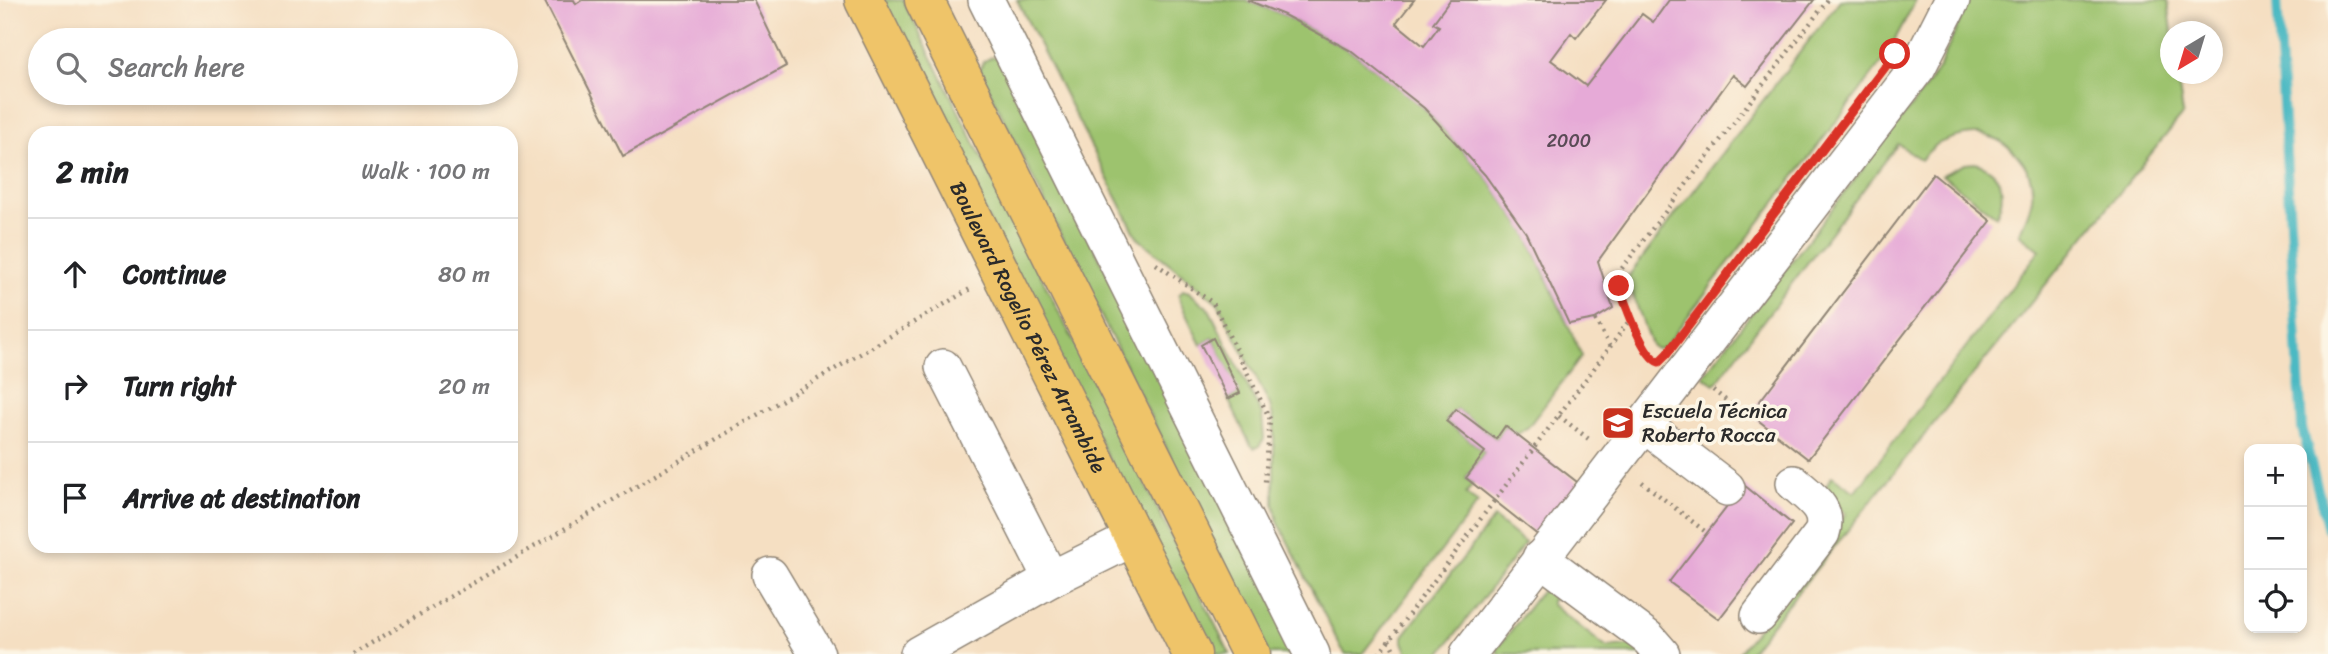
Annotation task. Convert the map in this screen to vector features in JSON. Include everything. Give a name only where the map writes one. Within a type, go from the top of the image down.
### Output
[{"type":"main road","name":"Boulevard Rogelio Pérez Arrambide","points":[[864,0],[1192,654]]},
{"type":"main road","points":[[924,0],[1251,654]]},
{"type":"lane","points":[[986,0],[1312,654]]},
{"type":"lane","points":[[1468,654],[1918,67],[1952,0]]},
{"type":"lane","points":[[943,367],[1051,579]]},
{"type":"lane","points":[[1643,424],[1727,488]]},
{"type":"lane","points":[[1759,616],[1822,533],[1825,523],[1821,508],[1794,483]]},
{"type":"lane","points":[[918,654],[1051,579],[1134,538]]},
{"type":"lane","points":[[1540,558],[1648,638],[1662,654]]},
{"type":"lane","points":[[770,575],[817,654]]},
{"type":"path","points":[[1659,362],[1650,356],[1631,318],[1619,286],[1619,272],[1828,0]]},
{"type":"path","points":[[353,654],[1000,271]]},
{"type":"path","points":[[1379,654],[1631,318]]},
{"type":"path","points":[[1595,319],[1610,347]]},
{"type":"path","points":[[1709,387],[1740,412]]},
{"type":"path","points":[[1559,416],[1591,441]]},
{"type":"path","points":[[1642,481],[1707,533]]},
{"type":"path","points":[[1389,640],[1396,654]]},
{"type":"green space","points":[[878,0],[903,0],[1230,654],[1207,654]]},
{"type":"green space","points":[[1017,0],[1246,0],[1284,15],[1353,52],[1424,108],[1485,175],[1526,233],[1582,356],[1528,427],[1516,435],[1505,426],[1496,439],[1456,409],[1446,421],[1485,452],[1466,478],[1473,484],[1466,494],[1478,503],[1362,654],[1346,654],[1340,646],[1278,522],[1274,504],[1274,421],[1270,405],[1218,303],[1135,233]]},
{"type":"green space","points":[[1840,0],[1916,0],[1885,58],[1665,346],[1654,348],[1627,278]]},
{"type":"green space","points":[[1969,0],[2168,0],[2171,21],[2160,21],[2160,84],[2178,84],[2183,114],[1748,654],[1738,654],[1846,514],[1826,493],[1832,476],[1855,492],[2040,250],[2019,234],[2032,198],[2029,175],[2018,156],[2000,141],[1978,134],[1968,134],[1936,145],[1921,160],[1898,144],[1715,384],[1703,376],[1940,66]]},
{"type":"green space","points":[[998,57],[1300,654],[1268,654],[980,71],[983,62]]},
{"type":"green space","points":[[1975,163],[1991,171],[2000,183],[2001,199],[1996,216],[1942,175],[1965,164]]},
{"type":"green space","points":[[1183,290],[1209,309],[1262,415],[1264,439],[1258,447],[1254,448],[1250,444],[1228,399],[1239,393],[1213,338],[1201,345],[1180,302],[1179,295]]},
{"type":"green space","points":[[1494,518],[1525,543],[1440,654],[1408,654],[1403,636]]},
{"type":"green space","points":[[1548,582],[1574,594],[1551,600],[1551,604],[1607,648],[1638,645],[1649,654],[1498,654],[1497,649]]},
{"type":"building","points":[[544,0],[574,0],[576,4],[582,0],[754,0],[786,66],[623,156]]},
{"type":"building","points":[[1247,0],[1414,0],[1396,23],[1424,46],[1439,26],[1433,23],[1450,0],[1606,0],[1576,38],[1571,33],[1551,60],[1586,86],[1642,14],[1653,22],[1669,0],[1814,0],[1747,86],[1733,75],[1598,261],[1613,308],[1595,319],[1569,324],[1526,233],[1485,175],[1424,108],[1353,52],[1284,15]]},
{"type":"building","points":[[1933,174],[1991,221],[1808,459],[1750,414]]},
{"type":"building","points":[[1213,338],[1240,393],[1228,399],[1201,345]]},
{"type":"building","points":[[1456,409],[1496,439],[1505,426],[1595,496],[1554,548],[1466,478],[1485,452],[1446,421]]},
{"type":"building","points":[[1744,485],[1792,524],[1719,619],[1669,582]]},
{"type":"waterway","points":[[2277,0],[2302,428],[2328,529]]},
{"type":"place","name":"Escuela Técnica Roberto Rocca","points":[[1618,423]]},
{"type":"route","points":[[1619,286],[1650,356],[1659,362],[1895,54]]}]
